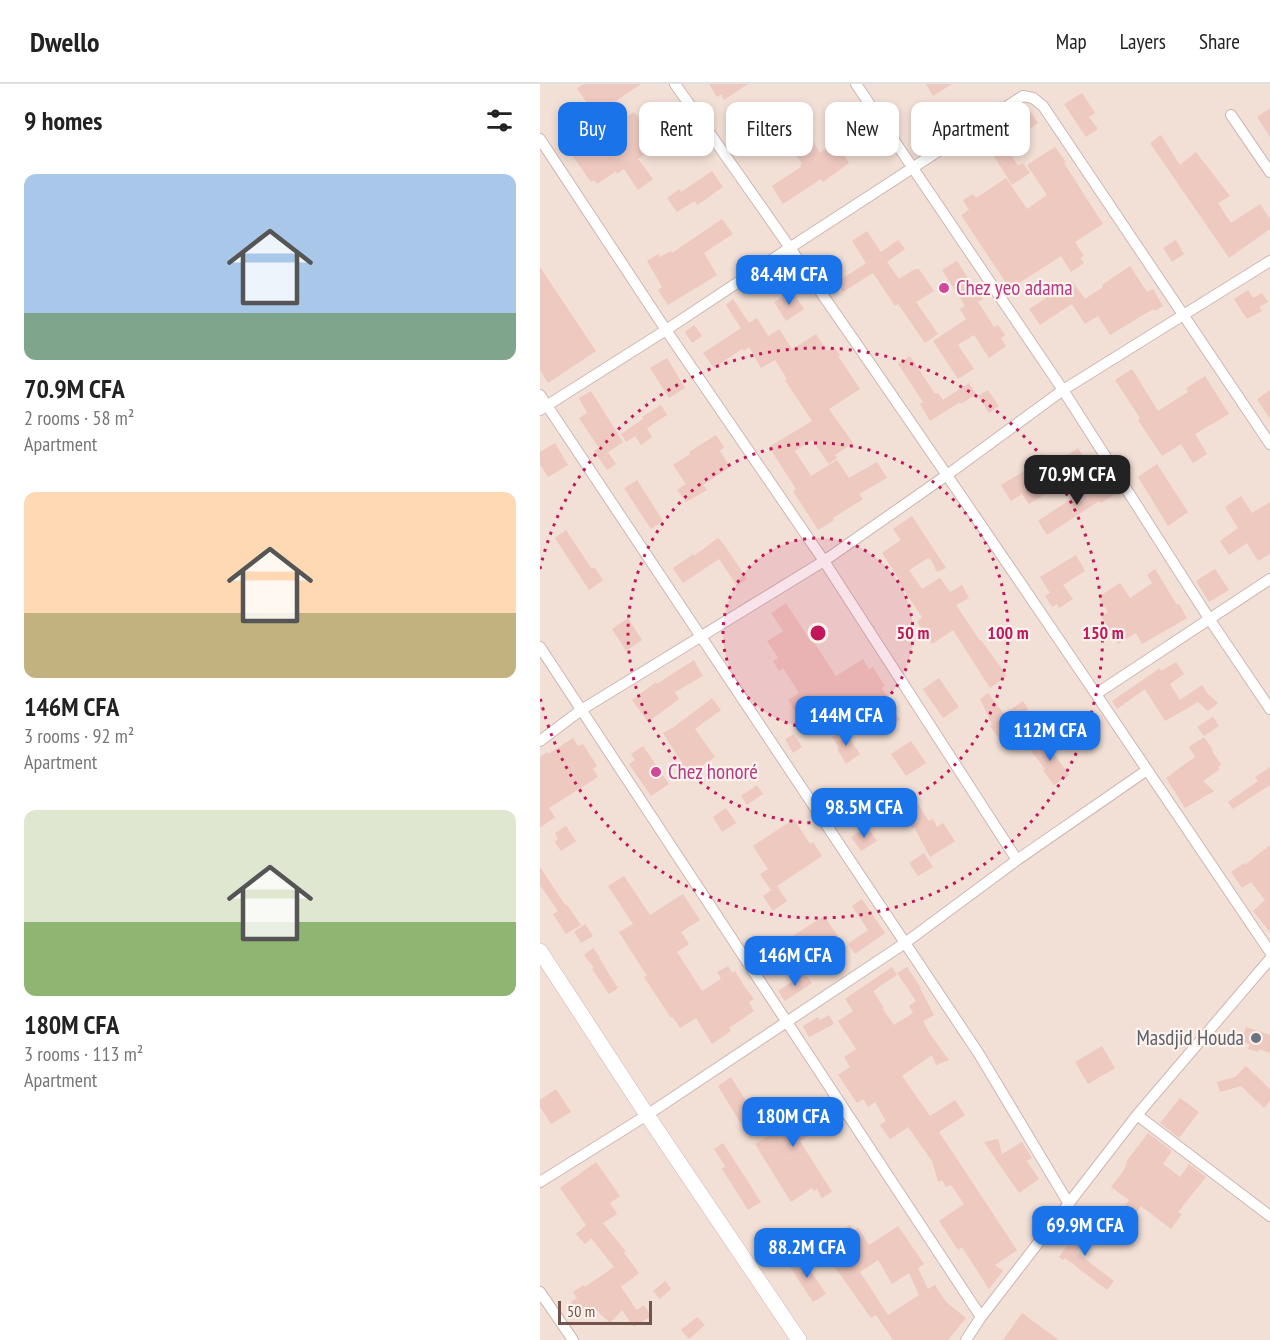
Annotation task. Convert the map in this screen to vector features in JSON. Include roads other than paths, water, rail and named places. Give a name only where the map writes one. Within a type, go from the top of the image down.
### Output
[{"type":"street","points":[[675,84],[791,247],[1270,952]]},
{"type":"street","points":[[856,84],[1063,390],[1270,710]]},
{"type":"street","points":[[543,408],[1023,96],[1033,98],[1043,106],[1270,444]]},
{"type":"street","points":[[1231,115],[1270,172]]},
{"type":"street","points":[[540,139],[666,330],[824,561],[1017,860]]},
{"type":"street","points":[[540,741],[581,710],[824,561],[1063,390],[1270,261]]},
{"type":"street","points":[[540,395],[543,408],[700,636],[979,1054],[1069,1204]]},
{"type":"street","points":[[1096,694],[1270,579]]},
{"type":"street","points":[[540,647],[981,1317]]},
{"type":"street","points":[[540,1182],[647,1115],[905,943],[1017,860],[1147,770]]},
{"type":"street","points":[[540,951],[647,1115],[799,1340]]},
{"type":"street","points":[[966,1340],[981,1317],[1137,1115],[1270,959]]},
{"type":"street","points":[[1137,1115],[1270,1216]]},
{"type":"street","points":[[540,1292],[573,1340]]},
{"type":"place","name":"Chez yeo adama","points":[[944,288]]},
{"type":"place","name":"Chez honoré","points":[[656,772]]},
{"type":"place","name":"Masdjid Houda","points":[[1256,1038]]}]
